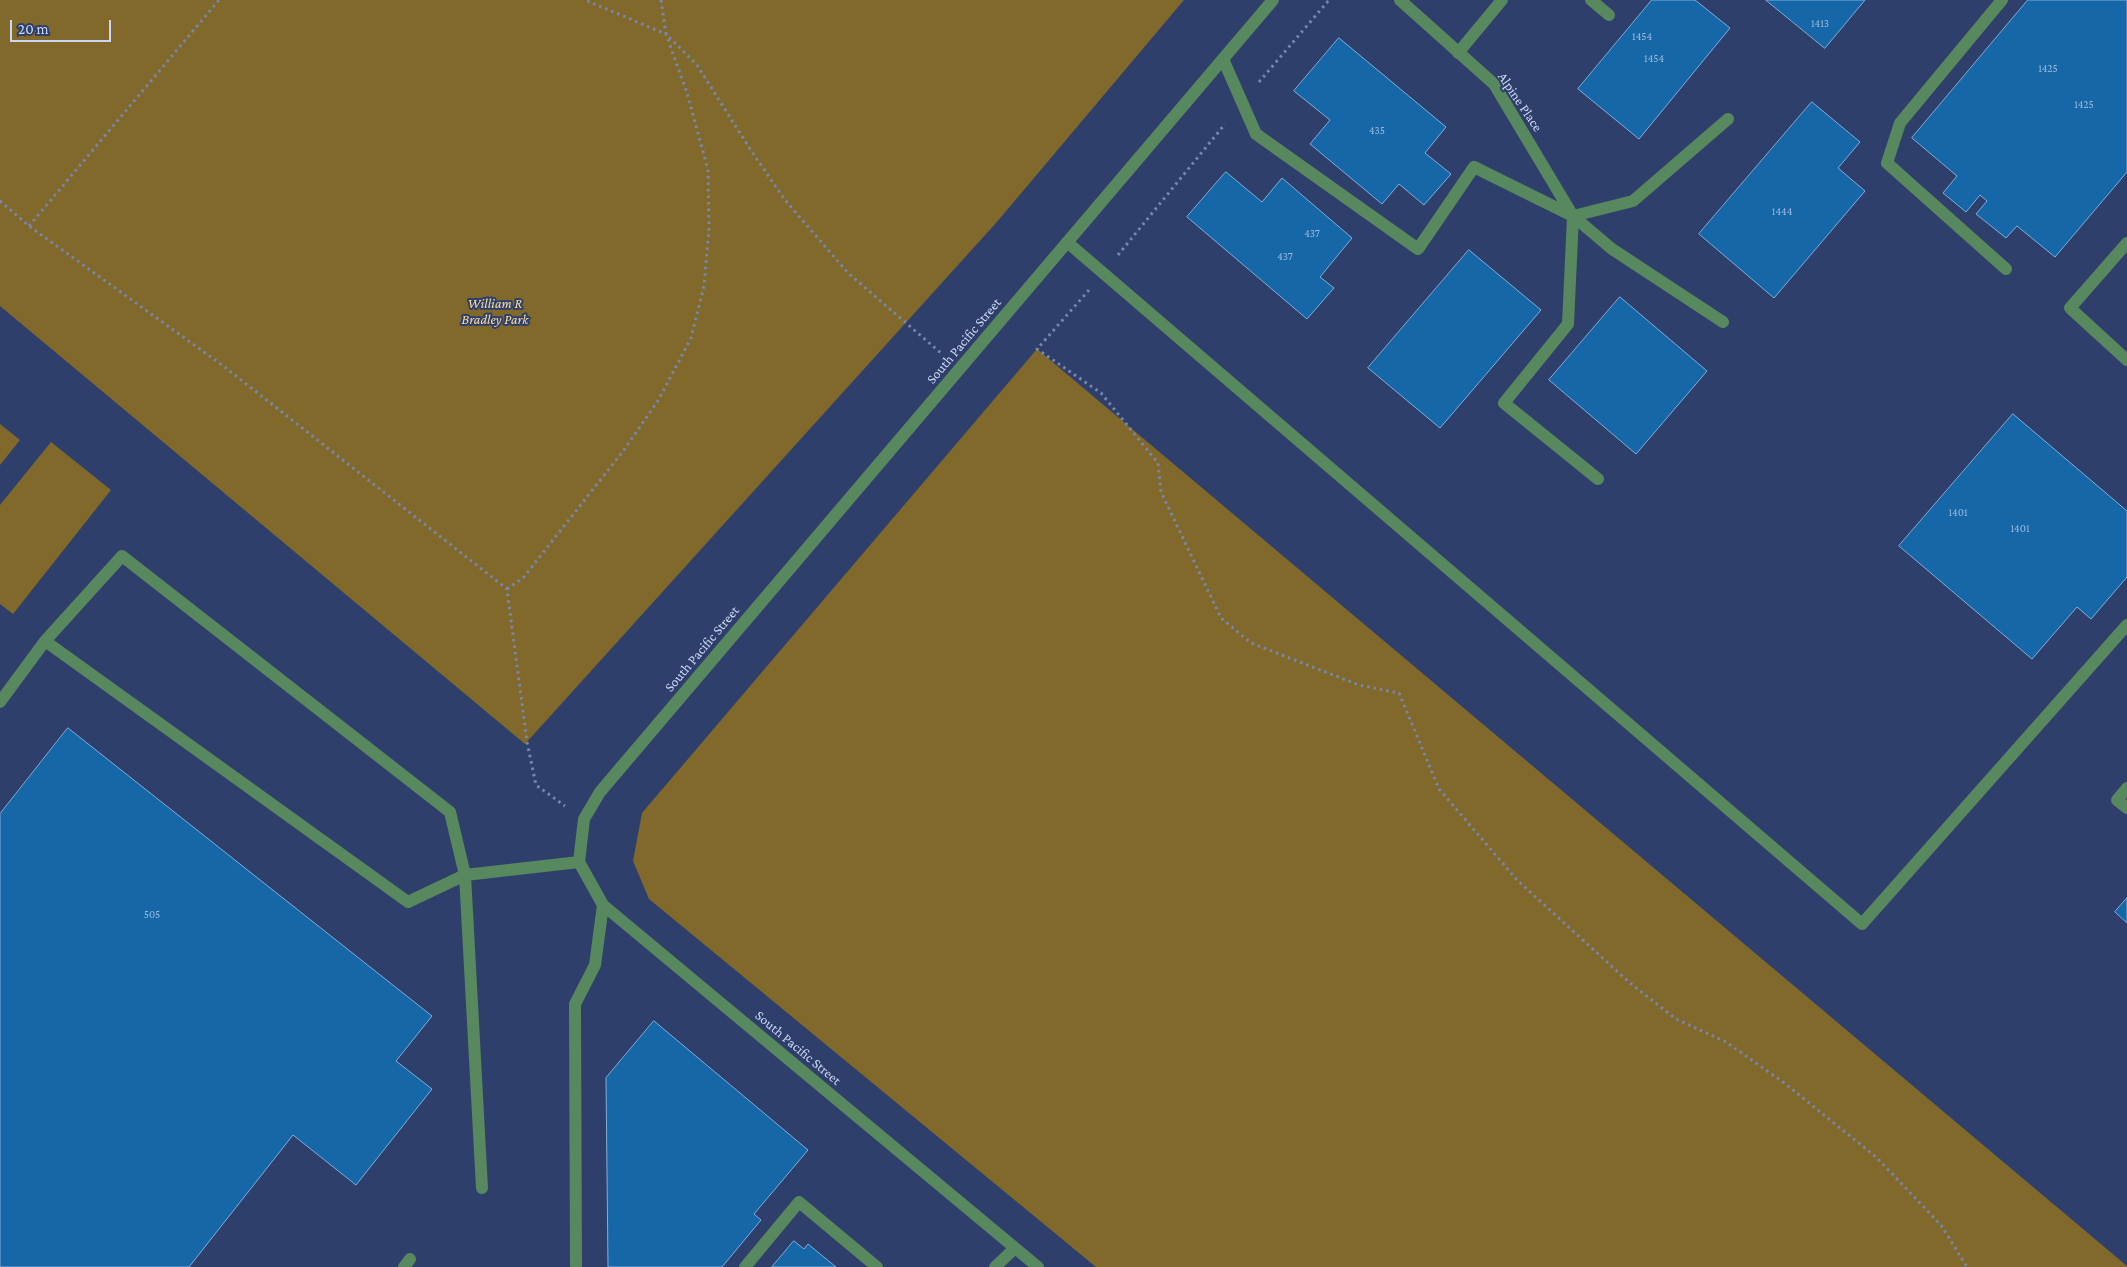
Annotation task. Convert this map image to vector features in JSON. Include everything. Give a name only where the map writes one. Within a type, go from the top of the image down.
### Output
[{"type":"street","name":"South Pacific Street","points":[[1038,1267],[603,905],[579,862],[584,819],[600,792],[1273,0]]},
{"type":"street","name":"Alpine Place","points":[[1400,0],[1494,84],[1573,216]]},
{"type":"street","points":[[1458,52],[1502,0]]},
{"type":"street","points":[[1591,0],[1609,15]]},
{"type":"street","points":[[2002,0],[1900,123],[1887,163],[2006,269]]},
{"type":"street","points":[[1223,59],[1256,134],[1418,249],[1474,167],[1573,216],[1612,249],[1723,322]]},
{"type":"street","points":[[1573,216],[1634,201],[1728,119]]},
{"type":"street","points":[[1573,216],[1568,324],[1504,403],[1598,480]]},
{"type":"street","points":[[1067,242],[1862,924],[2127,625]]},
{"type":"street","points":[[2127,243],[2070,308],[2127,360]]},
{"type":"street","points":[[0,702],[45,641],[122,556],[450,812],[465,874],[482,1188]]},
{"type":"street","points":[[45,641],[408,902],[465,874],[579,862]]},
{"type":"street","points":[[2127,788],[2118,800],[2127,808]]},
{"type":"street","points":[[576,1267],[575,1004],[595,965],[603,905]]},
{"type":"street","points":[[745,1267],[799,1202],[877,1267]]},
{"type":"street","points":[[995,1267],[1015,1248]]},
{"type":"path","points":[[28,226],[219,0]]},
{"type":"path","points":[[585,0],[666,34],[697,65],[750,149],[786,200],[848,273],[960,368]]},
{"type":"path","points":[[507,589],[523,578],[624,450],[659,400],[691,338],[704,286],[709,228],[708,170],[688,93],[666,34],[661,0]]},
{"type":"path","points":[[1329,0],[1242,103],[1104,273],[1038,349],[1101,393],[1158,463],[1161,492],[1222,618],[1252,643],[1359,686],[1399,694],[1439,789],[1518,880],[1637,989],[1676,1019],[1726,1042],[1783,1082],[1876,1157],[1941,1225],[1967,1267]]},
{"type":"path","points":[[0,201],[28,226],[222,365],[507,589],[527,742],[536,785],[584,819]]},
{"type":"green space","name":"William R Bradley Park","points":[[0,0],[1184,0],[996,223],[525,744],[0,306]]},
{"type":"green space","points":[[1037,349],[2127,1267],[1096,1267],[649,899],[633,861],[642,813]]},
{"type":"green space","points":[[0,424],[20,440],[0,465]]},
{"type":"green space","points":[[51,442],[111,490],[13,614],[0,604],[0,505]]},
{"type":"building","points":[[1652,0],[1695,0],[1730,28],[1639,139],[1578,89]]},
{"type":"building","points":[[1766,0],[1865,0],[1825,48]]},
{"type":"building","points":[[2028,0],[2127,0],[2127,172],[2055,257],[2017,226],[2006,238],[1976,214],[1987,201],[1980,195],[1966,212],[1943,193],[1957,176],[1912,138]]},
{"type":"building","points":[[1339,38],[1446,127],[1425,153],[1451,174],[1424,205],[1399,184],[1382,204],[1310,144],[1330,120],[1294,91]]},
{"type":"building","points":[[1812,102],[1860,142],[1838,168],[1865,191],[1774,298],[1699,234]]},
{"type":"building","points":[[1226,172],[1262,202],[1282,178],[1352,238],[1320,277],[1334,288],[1307,319],[1187,217]]},
{"type":"building","points":[[1469,250],[1541,310],[1440,428],[1368,368]]},
{"type":"building","points":[[1620,297],[1707,371],[1636,454],[1549,380]]},
{"type":"building","points":[[2013,414],[2127,511],[2127,577],[2091,619],[2077,607],[2032,659],[1899,546]]},
{"type":"building","points":[[68,728],[432,1016],[396,1061],[432,1089],[356,1185],[293,1135],[189,1267],[0,1267],[0,814]]},
{"type":"building","points":[[2127,898],[2127,923],[2115,912]]},
{"type":"building","points":[[654,1021],[808,1150],[754,1214],[761,1220],[722,1267],[608,1267],[606,1078]]},
{"type":"building","points":[[794,1241],[804,1249],[808,1244],[836,1267],[772,1267]]}]
